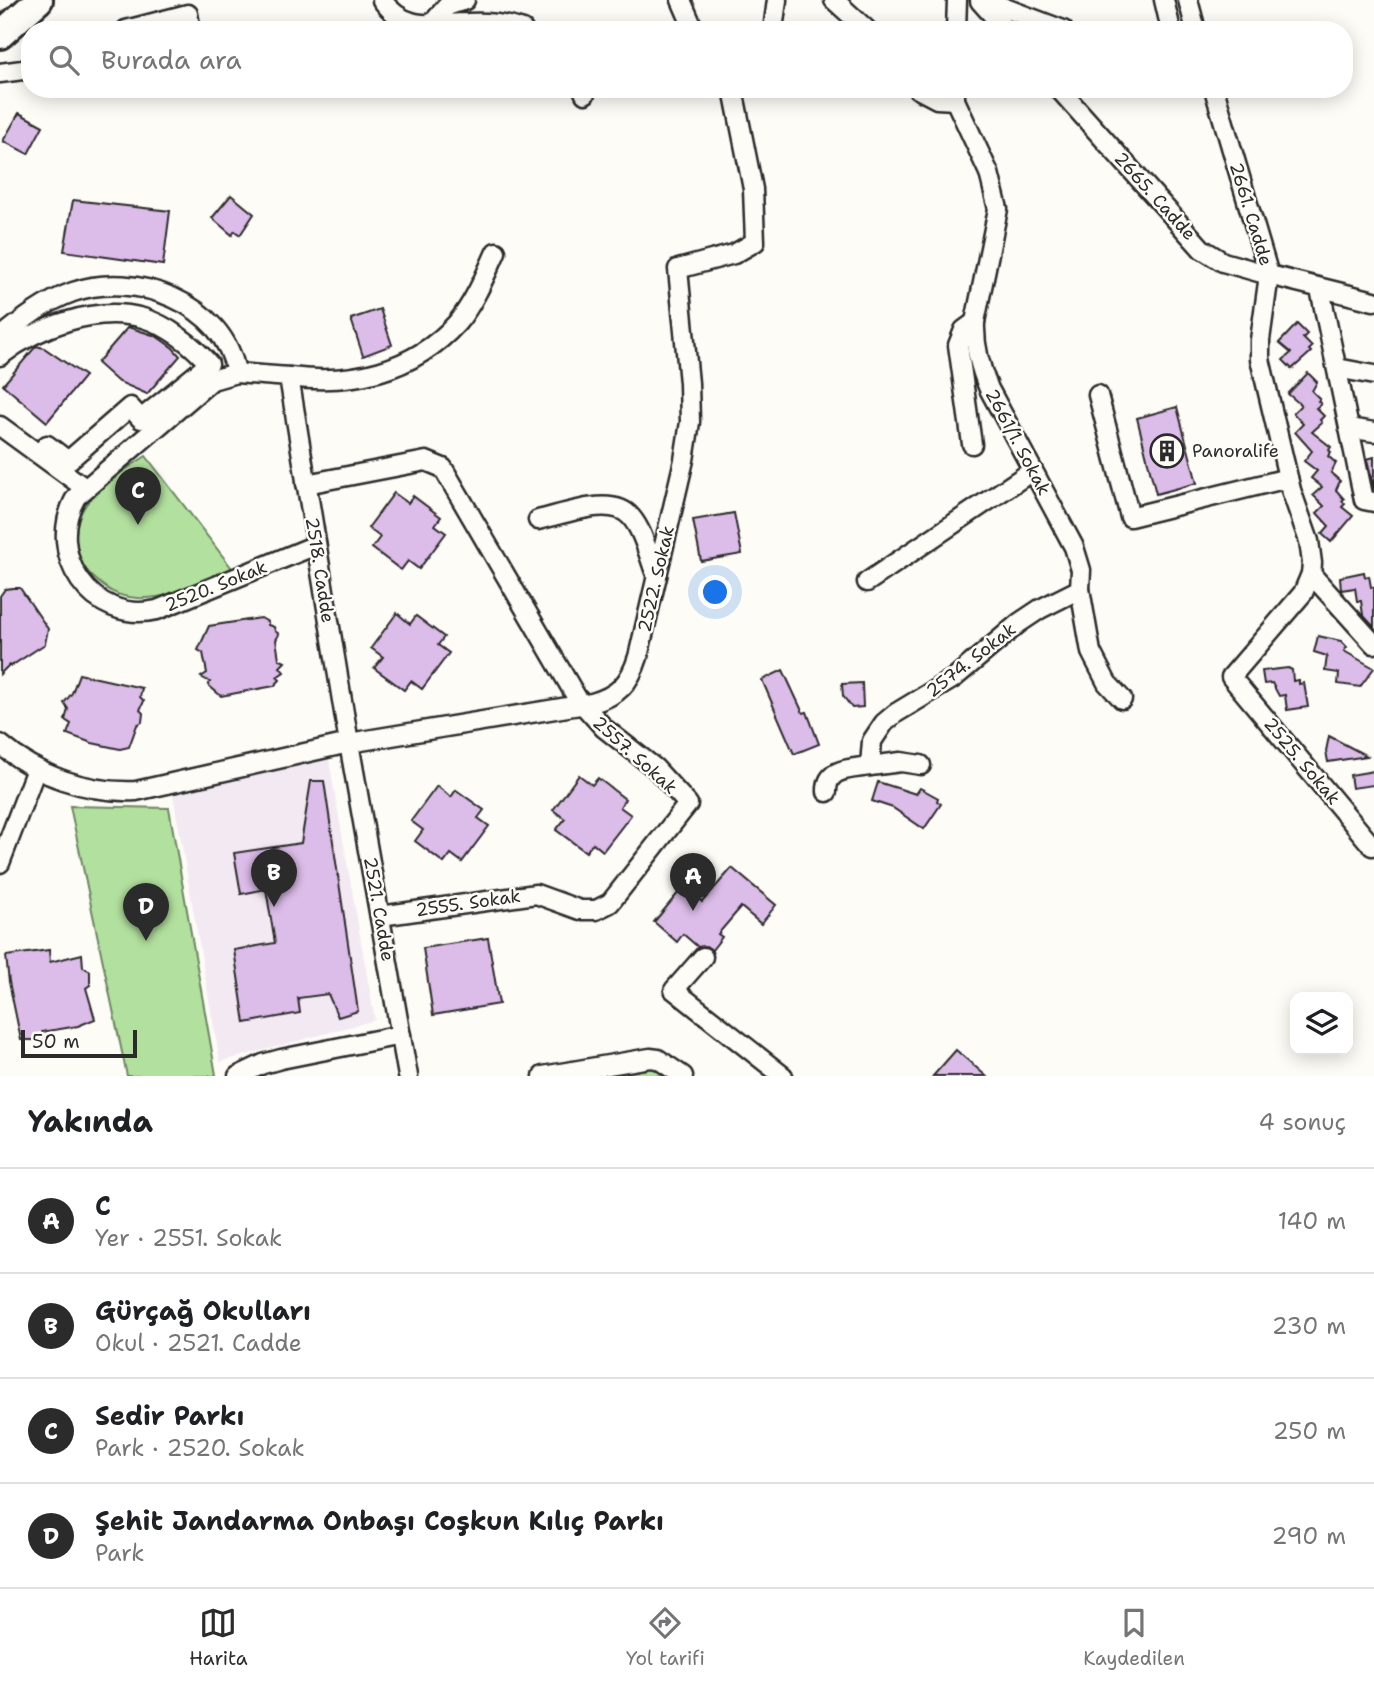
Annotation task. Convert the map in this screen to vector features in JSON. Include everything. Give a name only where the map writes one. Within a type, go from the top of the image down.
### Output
[{"type":"street","points":[[0,35],[39,0]]},
{"type":"street","points":[[382,0],[400,18],[413,21]]},
{"type":"street","points":[[434,21],[447,6],[465,0]]},
{"type":"street","points":[[681,0],[690,21]]},
{"type":"street","points":[[774,21],[777,0]]},
{"type":"street","points":[[834,0],[857,21]]},
{"type":"street","points":[[956,21],[957,0]]},
{"type":"street","points":[[981,0],[998,21]]},
{"type":"street","points":[[981,0],[1038,21]]},
{"type":"street","points":[[1164,0],[1169,21]]},
{"type":"street","points":[[1188,0],[1194,21]]},
{"type":"street","points":[[161,21],[188,14],[189,21]]},
{"type":"street","points":[[0,73],[21,70]]},
{"type":"street","name":"2522. Sokak","points":[[349,743],[582,705],[614,695],[629,679],[638,657],[657,577],[690,422],[678,269],[734,254],[755,242],[752,189],[735,98]]},
{"type":"street","name":"2661/1. Sokak","points":[[956,98],[989,173],[998,209],[975,323],[979,357],[989,389],[1074,547],[1081,570],[1080,589],[1091,652],[1107,683],[1122,699]]},
{"type":"street","name":"2665. Cadde","points":[[1067,98],[1202,249],[1223,262],[1269,275]]},
{"type":"street","name":"2661. Cadde","points":[[1217,98],[1269,275],[1374,301]]},
{"type":"street","points":[[0,338],[35,311],[75,291],[97,287],[143,288],[167,295],[187,305],[217,331],[234,359],[236,373],[316,381],[353,377],[397,367],[419,356],[458,322],[496,252]]},
{"type":"street","points":[[1269,275],[1260,359],[1288,478],[1309,541],[1311,574],[1374,644]]},
{"type":"street","points":[[1320,289],[1364,500],[1374,502]]},
{"type":"street","points":[[0,356],[26,337],[45,328],[93,317],[126,315],[158,324],[190,345],[209,364],[141,419],[130,407],[68,461],[47,446],[39,454]]},
{"type":"street","points":[[972,444],[958,345],[960,335],[975,323]]},
{"type":"street","points":[[1337,368],[1374,375]]},
{"type":"street","name":"2520. Sokak","points":[[236,373],[212,380],[85,488],[70,508],[67,519],[66,542],[76,575],[94,595],[116,609],[143,613],[157,610],[316,545]]},
{"type":"street","name":"2518. Cadde","points":[[289,377],[349,743]]},
{"type":"street","points":[[1098,395],[1130,517],[1288,478]]},
{"type":"street","points":[[0,426],[85,488]]},
{"type":"street","points":[[1349,428],[1374,432]]},
{"type":"street","name":"2557. Sokak","points":[[306,484],[426,461],[443,468],[582,705],[604,728],[655,768],[688,804],[610,903],[596,910]]},
{"type":"street","points":[[867,582],[1032,471]]},
{"type":"street","points":[[538,520],[597,506],[623,509],[637,527],[657,577]]},
{"type":"street","name":"2525. Sokak","points":[[1311,574],[1303,593],[1231,677],[1373,845]]},
{"type":"street","name":"2574. Sokak","points":[[870,766],[872,741],[884,723],[954,678],[1019,623],[1080,589]]},
{"type":"street","points":[[0,744],[36,769],[87,787],[136,791],[349,743]]},
{"type":"street","name":"2521. Cadde","points":[[349,743],[408,1076]]},
{"type":"street","points":[[827,792],[829,779],[834,774],[901,762],[921,765]]},
{"type":"street","points":[[0,863],[36,769]]},
{"type":"street","name":"2555. Sokak","points":[[380,916],[537,894],[575,909],[596,910]]},
{"type":"street","points":[[703,957],[674,990],[783,1076]]},
{"type":"street","points":[[238,1076],[281,1059],[401,1035]]},
{"type":"street","points":[[543,1076],[650,1058],[658,1059],[683,1076]]},
{"type":"shaded area","points":[[328,755],[375,1020],[220,1062],[173,795]]},
{"type":"green space","points":[[146,456],[234,571],[174,593],[137,598],[112,591],[86,569],[77,547],[79,517],[86,504],[107,482]]},
{"type":"green space","points":[[70,806],[169,808],[216,1075],[127,1076]]},
{"type":"green space","points":[[654,1067],[666,1076],[612,1076]]},
{"type":"building","points":[[19,113],[43,126],[28,154],[3,141]]},
{"type":"building","points":[[231,195],[254,214],[240,235],[235,231],[232,235],[212,218]]},
{"type":"building","points":[[73,200],[170,211],[163,265],[64,251]]},
{"type":"building","points":[[380,309],[392,345],[363,356],[351,319]]},
{"type":"building","points":[[1297,324],[1307,334],[1303,338],[1312,347],[1309,350],[1311,352],[1292,369],[1283,360],[1291,353],[1279,343]]},
{"type":"building","points":[[128,327],[156,336],[180,356],[147,394],[117,381],[97,363]]},
{"type":"building","points":[[36,346],[44,348],[85,376],[47,422],[3,385]]},
{"type":"building","points":[[1308,373],[1317,382],[1312,391],[1320,399],[1318,401],[1321,404],[1316,408],[1324,416],[1320,420],[1322,423],[1312,432],[1331,447],[1328,456],[1336,463],[1331,473],[1340,481],[1336,490],[1344,499],[1342,501],[1345,504],[1342,507],[1353,516],[1331,542],[1322,534],[1329,526],[1317,513],[1324,506],[1313,495],[1322,487],[1311,478],[1317,471],[1304,461],[1312,451],[1295,432],[1303,424],[1293,413],[1301,405],[1288,394]]},
{"type":"building","name":"Panoralife","points":[[1177,407],[1197,483],[1156,494],[1137,418]]},
{"type":"building","points":[[1374,457],[1374,490],[1367,459]]},
{"type":"building","points":[[394,493],[408,503],[413,496],[441,517],[435,525],[446,533],[419,569],[408,561],[401,570],[372,548],[380,537],[368,528]]},
{"type":"building","points":[[734,513],[742,554],[701,561],[693,520]]},
{"type":"building","points":[[1364,572],[1365,577],[1369,576],[1371,587],[1374,587],[1374,627],[1363,615],[1355,588],[1341,590],[1340,577]]},
{"type":"building","points":[[20,588],[48,629],[45,644],[9,665],[0,674],[0,596],[5,589]]},
{"type":"building","points":[[397,613],[410,624],[416,616],[444,637],[438,645],[449,653],[422,689],[411,681],[404,690],[374,668],[383,657],[371,648]]},
{"type":"building","points":[[261,618],[279,634],[276,640],[279,659],[285,662],[280,667],[284,672],[277,677],[280,680],[274,686],[221,696],[208,685],[210,682],[201,677],[207,673],[203,653],[198,650],[209,626]]},
{"type":"building","points":[[1318,636],[1341,641],[1347,647],[1344,651],[1374,668],[1360,687],[1338,684],[1339,673],[1325,671],[1327,656],[1314,652]]},
{"type":"building","points":[[1288,668],[1292,670],[1293,681],[1304,683],[1308,707],[1287,710],[1285,695],[1279,696],[1272,683],[1264,684],[1262,671]]},
{"type":"building","points":[[783,670],[803,713],[807,712],[819,744],[794,754],[762,680]]},
{"type":"building","points":[[79,674],[142,688],[142,722],[137,725],[129,747],[120,749],[67,734],[71,724],[65,720],[68,709],[64,703],[72,693]]},
{"type":"building","points":[[862,683],[863,707],[852,708],[843,696],[842,684]]},
{"type":"building","points":[[1329,736],[1367,756],[1328,762],[1326,751]]},
{"type":"building","points":[[1374,771],[1374,785],[1352,788],[1350,775]]},
{"type":"building","points":[[579,775],[592,785],[598,778],[625,799],[620,807],[631,815],[603,851],[593,843],[586,852],[556,830],[565,819],[553,810]]},
{"type":"building","points":[[311,781],[324,781],[358,1011],[338,1017],[328,994],[298,998],[300,1013],[245,1023],[234,950],[275,943],[266,889],[241,894],[234,853],[301,843]]},
{"type":"building","points":[[878,782],[916,794],[920,788],[938,798],[937,801],[941,804],[924,829],[893,808],[872,801]]},
{"type":"building","points":[[437,786],[451,797],[456,790],[484,810],[478,818],[489,826],[462,862],[451,854],[444,863],[415,841],[423,830],[411,821]]},
{"type":"building","points":[[732,868],[776,905],[761,924],[741,907],[718,934],[722,937],[712,950],[706,946],[698,947],[683,934],[677,942],[654,922],[684,886],[702,902]]},
{"type":"building","points":[[488,938],[499,1004],[433,1015],[423,948]]},
{"type":"building","points":[[49,950],[50,962],[82,954],[83,967],[90,971],[90,985],[86,988],[95,1019],[78,1026],[42,1032],[42,1040],[21,1040],[6,956]]},
{"type":"building","points":[[956,1050],[986,1076],[933,1076]]},
{"type":"place","name":"Panoralife","points":[[1167,451]]},
{"type":"place","name":"Sedir Parkı","points":[[138,525]]},
{"type":"place","name":"Gürçağ Okulları","points":[[274,907]]},
{"type":"place","name":"C","points":[[693,911]]},
{"type":"place","name":"Şehit Jandarma Onbaşı Coşkun Kılıç Parkı","points":[[146,941]]}]
